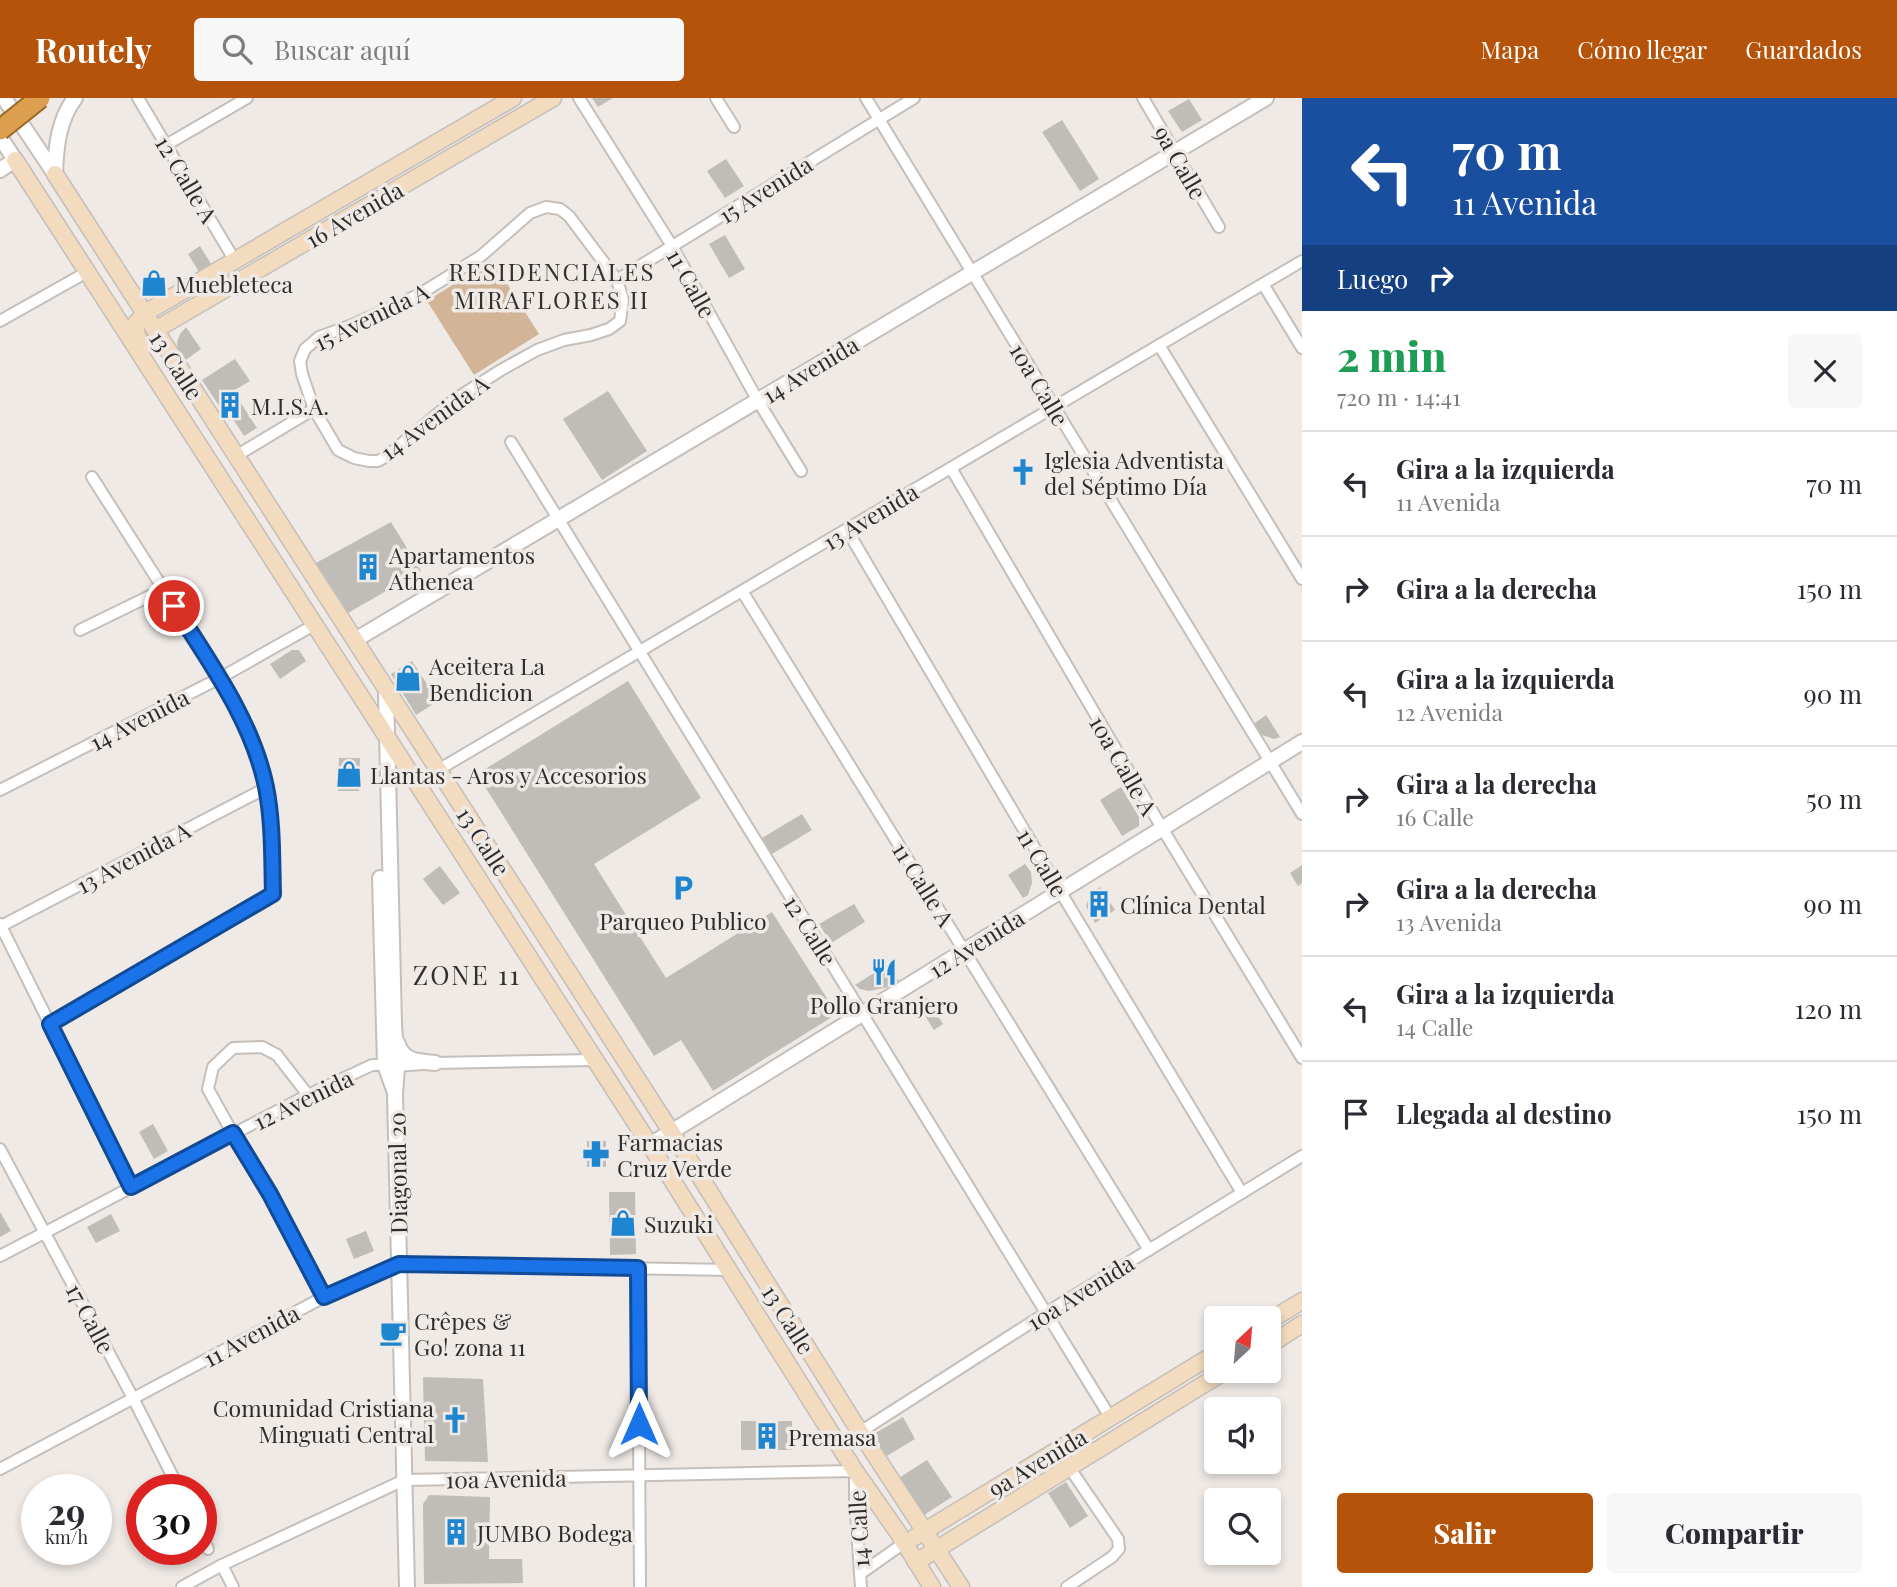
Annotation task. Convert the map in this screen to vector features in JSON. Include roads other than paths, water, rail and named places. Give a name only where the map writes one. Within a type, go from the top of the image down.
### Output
[{"type":"highway","points":[[0,130],[40,98]]},
{"type":"main road","name":"16 Avenida","points":[[145,313],[513,98]]},
{"type":"main road","name":"16 Avenida","points":[[155,330],[553,98]]},
{"type":"main road","name":"13 Calle","points":[[15,160],[932,1587]]},
{"type":"main road","name":"13 Calle","points":[[55,174],[961,1587]]},
{"type":"main road","points":[[145,313],[136,323],[136,332],[149,370]]},
{"type":"main road","points":[[1281,1314],[1302,1301]]},
{"type":"main road","points":[[1281,1337],[1302,1324]]},
{"type":"main road","name":"9a Avenida","points":[[904,1543],[1204,1360]]},
{"type":"main road","name":"9a Avenida","points":[[916,1562],[1206,1383]]},
{"type":"street","name":"13 Calle","points":[[4,98],[55,174]]},
{"type":"street","points":[[55,174],[56,145],[62,123],[75,98]]},
{"type":"street","name":"12 Calle A","points":[[138,98],[235,261]]},
{"type":"street","points":[[166,145],[247,98]]},
{"type":"street","name":"11 Calle","points":[[579,98],[672,246],[758,401],[801,471]]},
{"type":"street","points":[[716,98],[734,127]]},
{"type":"street","name":"10a Calle","points":[[866,98],[1302,814]]},
{"type":"street","name":"15 Avenida","points":[[617,280],[914,98]]},
{"type":"street","name":"9a Calle","points":[[1143,98],[1219,227]]},
{"type":"street","name":"14 Avenida","points":[[355,640],[1266,98]]},
{"type":"street","name":"13 Calle","points":[[0,137],[15,160]]},
{"type":"street","points":[[0,170],[15,160]]},
{"type":"street","name":"15 Avenida A","points":[[314,409],[300,368],[305,349],[319,337],[399,304],[451,275],[481,256],[530,213],[546,207],[560,209],[569,216],[617,280]]},
{"type":"street","name":"13 Avenida","points":[[438,770],[1302,261]]},
{"type":"street","points":[[0,321],[87,272]]},
{"type":"street","name":"14 Avenida A","points":[[314,409],[338,450],[354,458],[378,461],[454,400],[501,370],[537,350],[609,329],[620,321],[623,300],[617,280]]},
{"type":"street","points":[[1264,284],[1302,348]]},
{"type":"street","points":[[1159,345],[1302,579]]},
{"type":"street","points":[[236,456],[314,409]]},
{"type":"street","name":"12 Calle","points":[[511,442],[1111,1417]]},
{"type":"street","name":"10a Calle A","points":[[951,468],[1161,828],[1302,1058]]},
{"type":"street","points":[[50,1024],[273,894],[272,841],[266,788],[255,749],[220,678],[92,477]]},
{"type":"street","name":"11 Calle","points":[[846,530],[1242,1193]]},
{"type":"street","points":[[80,630],[164,589]]},
{"type":"street","name":"11 Calle A","points":[[742,591],[1149,1250]]},
{"type":"street","name":"14 Avenida","points":[[0,790],[220,678],[314,625]]},
{"type":"street","name":"Diagonal 20","points":[[387,692],[394,1024],[391,1065]]},
{"type":"street","name":"Diagonal 20","points":[[377,723],[391,1065],[395,1095],[407,1587]]},
{"type":"street","name":"12 Avenida","points":[[650,1145],[1302,741]]},
{"type":"street","name":"13 Avenida A","points":[[0,925],[266,788]]},
{"type":"street","points":[[0,925],[131,1187]]},
{"type":"street","points":[[394,1024],[400,1051],[404,1056],[435,1063]]},
{"type":"street","points":[[308,1095],[277,1055],[262,1047],[233,1048],[213,1067],[208,1089],[270,1194],[324,1297]]},
{"type":"street","name":"12 Avenida","points":[[0,1256],[233,1133],[372,1065],[594,1060]]},
{"type":"street","name":"17 Calle","points":[[0,1149],[171,1474]]},
{"type":"street","name":"10a Avenida","points":[[860,1432],[1046,1313],[1302,1156]]},
{"type":"street","name":"11 Avenida","points":[[0,1469],[324,1297],[399,1264],[729,1270]]},
{"type":"street","points":[[638,1268],[640,1587]]},
{"type":"street","points":[[1067,1587],[1112,1557],[1119,1549],[1118,1539],[1069,1467]]},
{"type":"street","name":"10a Avenida","points":[[182,1587],[222,1565],[404,1480],[855,1471]]},
{"type":"street","name":"14 Calle","points":[[855,1471],[861,1587]]},
{"type":"street","name":"9a Avenida","points":[[860,1574],[904,1543]]},
{"type":"street","points":[[222,1565],[233,1587]]},
{"type":"place","name":"Muebleteca","points":[[154,283]]},
{"type":"place","name":"M.I.S.A.","points":[[230,405]]},
{"type":"place","name":"Iglesia Adventista del Séptimo Día","points":[[1023,472]]},
{"type":"place","name":"Apartamentos Athenea","points":[[368,567]]},
{"type":"place","name":"Aceitera La Bendicion","points":[[408,678]]},
{"type":"place","name":"Llantas - Aros y Accesorios","points":[[349,774]]},
{"type":"place","name":"Parqueo Publico","points":[[683,888]]},
{"type":"place","name":"Clínica Dental","points":[[1099,904]]},
{"type":"place","name":"Pollo Granjero","points":[[884,972]]},
{"type":"place","name":"Farmacias Cruz Verde","points":[[596,1154]]},
{"type":"place","name":"Suzuki","points":[[623,1223]]},
{"type":"place","name":"Crêpes & Go! zona 11","points":[[393,1333]]},
{"type":"place","name":"Comunidad Cristiana Minguati Central","points":[[455,1420]]},
{"type":"place","name":"Premasa","points":[[767,1436]]},
{"type":"place","name":"JUMBO Bodega","points":[[456,1532]]},
{"type":"district","name":"RESIDENCIALES MIRAFLORES II","points":[[552,285]]},
{"type":"district","name":"ZONE 11","points":[[467,974]]}]
